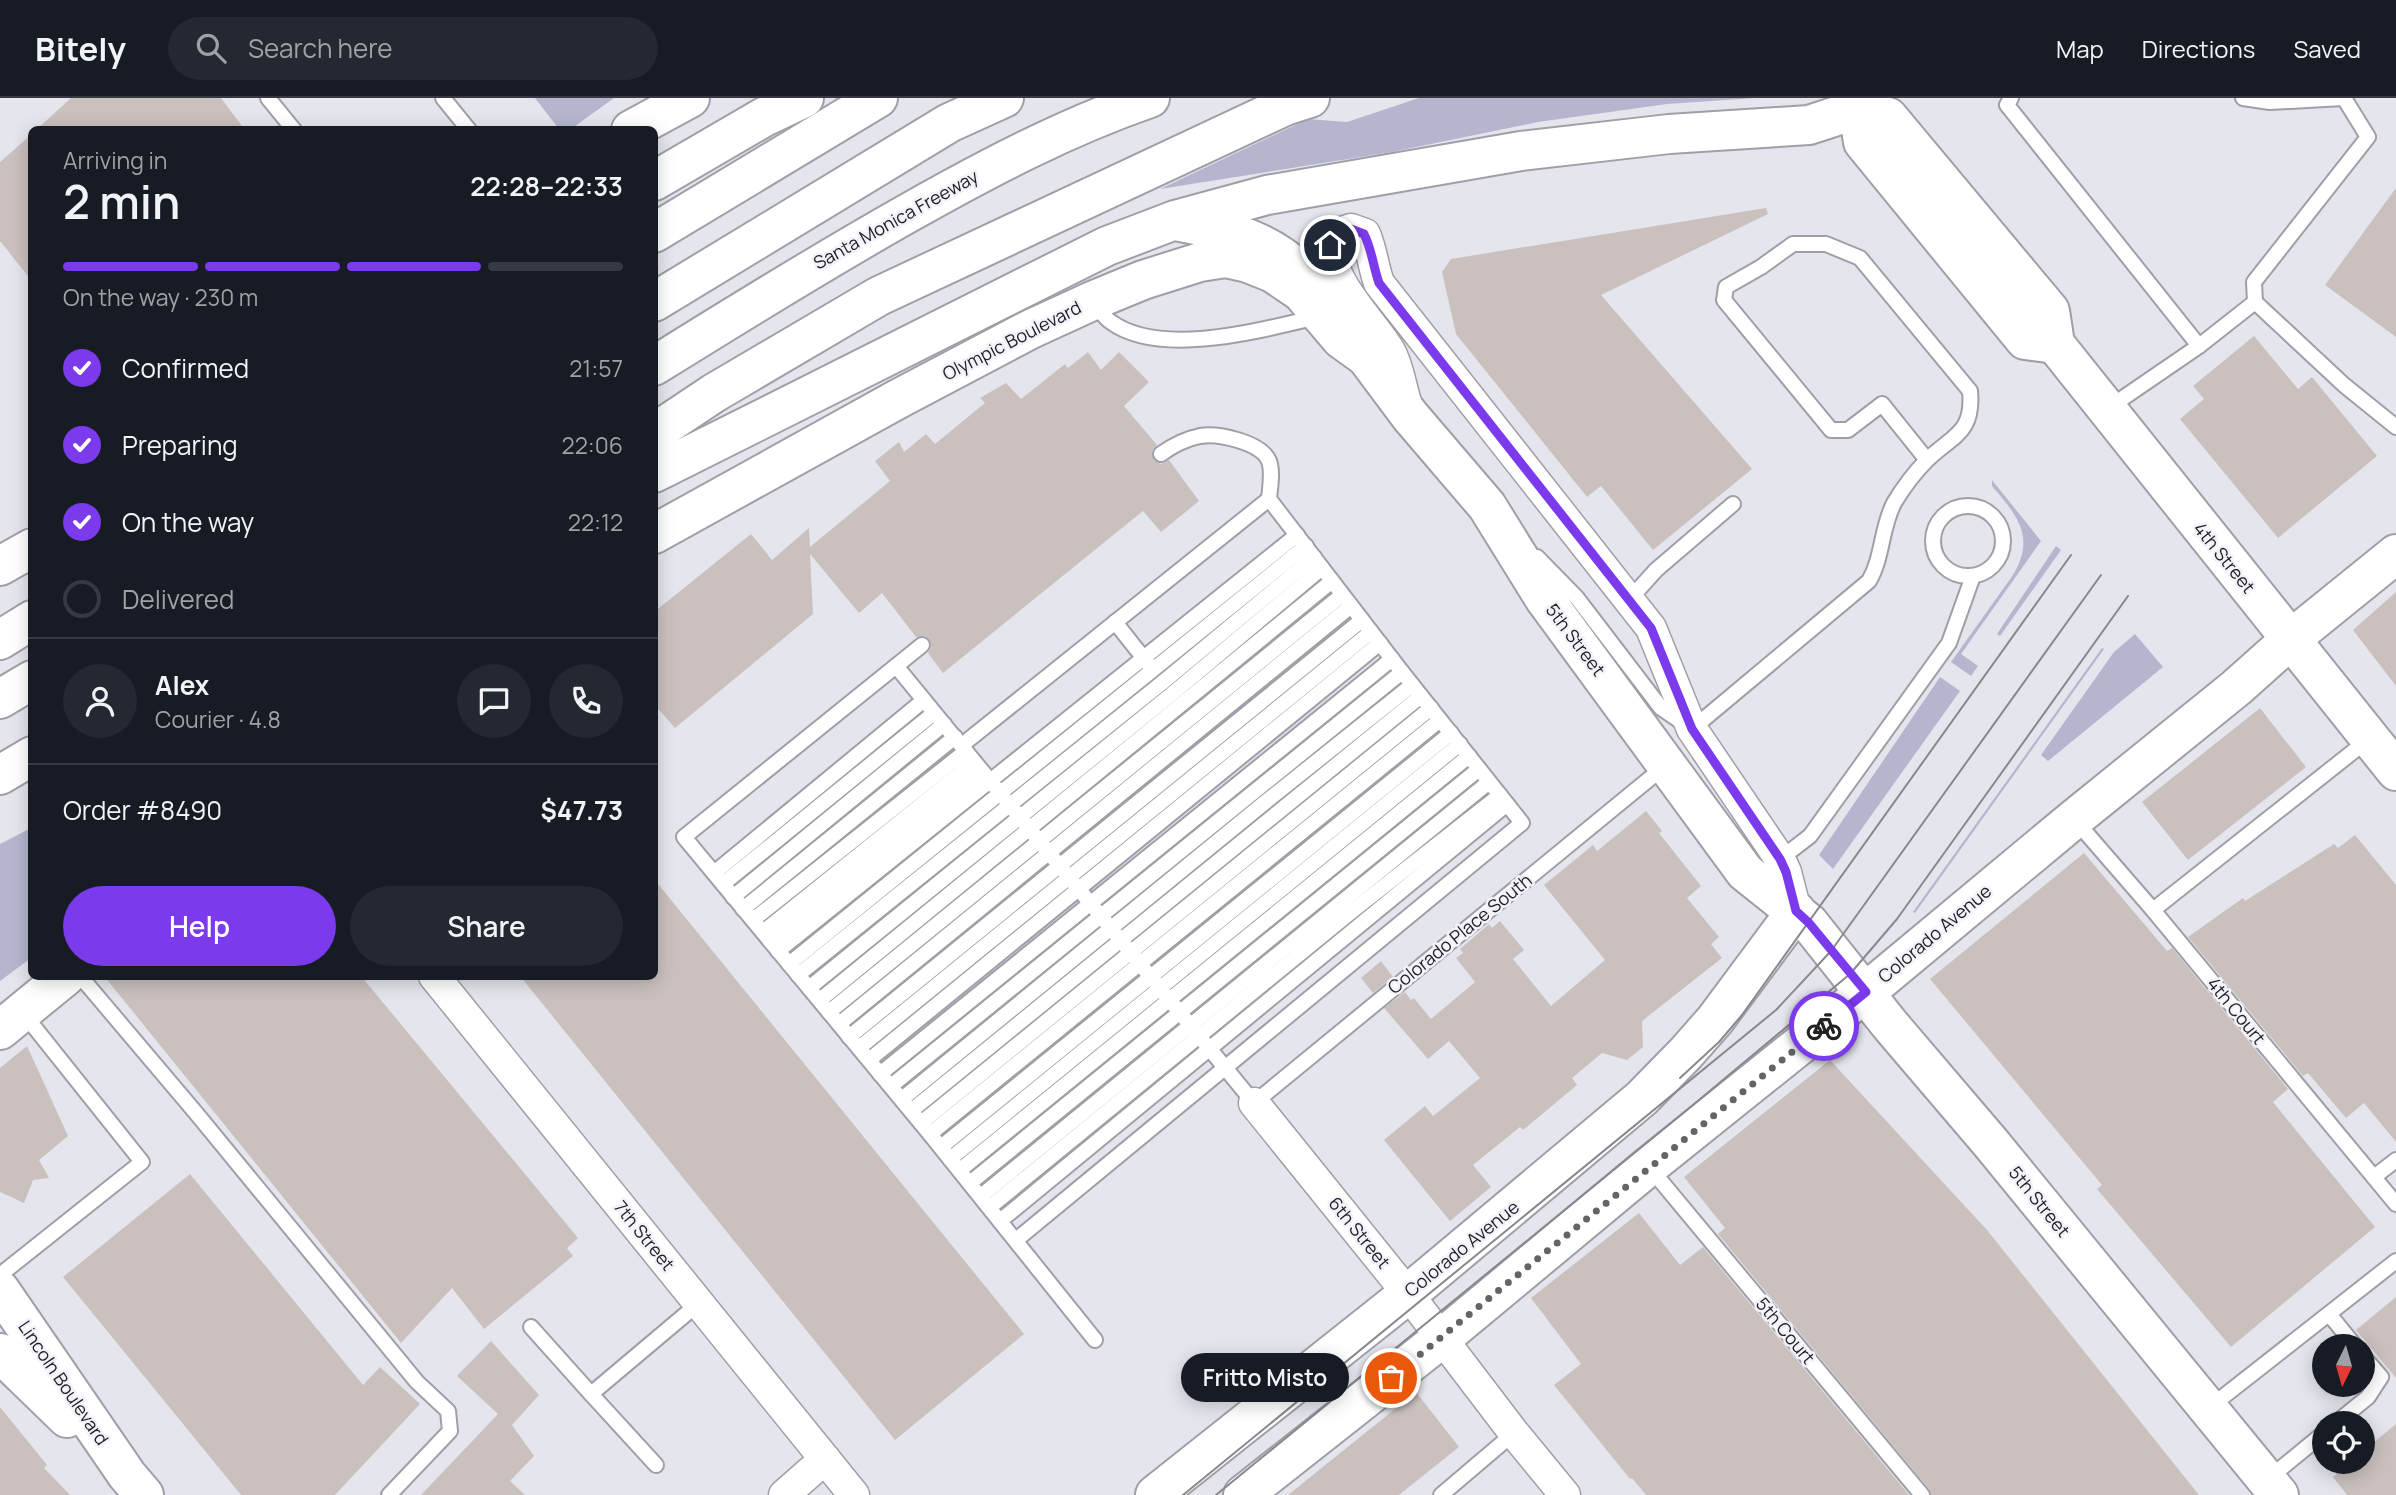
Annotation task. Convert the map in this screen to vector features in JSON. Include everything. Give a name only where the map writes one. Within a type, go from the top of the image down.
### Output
[{"type":"main road","points":[[638,126],[690,98]]},
{"type":"main road","points":[[658,179],[764,117],[804,98]]},
{"type":"main road","points":[[658,231],[878,98]]},
{"type":"main road","points":[[658,300],[949,123],[1004,98]]},
{"type":"main road","name":"Santa Monica Freeway","points":[[658,363],[803,272],[1006,159],[1105,114],[1150,98]]},
{"type":"main road","points":[[658,430],[713,393],[879,296],[1285,106],[1310,98]]},
{"type":"main road","points":[[658,471],[1107,247],[1175,220],[1267,195],[1521,151],[1669,134],[1809,125],[1853,104]]},
{"type":"main road","name":"4th Street","points":[[1853,104],[1863,142],[2025,340],[2055,344],[2396,771]]},
{"type":"main road","points":[[1175,220],[1254,240],[1284,258],[1313,281],[1344,320],[1366,357]]},
{"type":"main road","name":"Olympic Boulevard","points":[[658,532],[1031,329],[1155,276],[1200,262],[1226,258],[1273,273],[1301,292],[1341,339],[1366,357]]},
{"type":"main road","name":"5th Street","points":[[1366,357],[1410,416],[1487,506],[1544,598],[1745,872],[1809,923],[2273,1488]]},
{"type":"main road","points":[[0,566],[28,550]]},
{"type":"main road","name":"Colorado Avenue","points":[[1243,1495],[1442,1338],[1649,1166],[1866,992],[2396,554]]},
{"type":"main road","points":[[0,640],[28,622]]},
{"type":"main road","points":[[0,699],[28,682]]},
{"type":"main road","points":[[0,775],[28,758]]},
{"type":"main road","points":[[0,775],[28,766]]},
{"type":"main road","name":"Colorado Avenue","points":[[1155,1495],[1408,1294],[1642,1098],[1715,1020],[1796,911]]},
{"type":"main road","points":[[11,1021],[61,980]]},
{"type":"main road","name":"Lincoln Boulevard","points":[[0,1290],[135,1485]]},
{"type":"main road","name":"Lincoln Boulevard","points":[[0,1353],[135,1485]]},
{"type":"street","name":"5th Street","points":[[1410,416],[1391,352],[1343,286],[1332,260],[1330,245],[1336,234],[1351,229],[1364,234],[1372,250],[1374,270],[1379,283],[1651,628],[1692,729],[1780,859],[1796,911]]},
{"type":"street","name":"7th Street","points":[[437,980],[854,1495]]},
{"type":"street","name":"6th Street","points":[[1254,1104],[1408,1294],[1565,1495]]},
{"type":"street","points":[[783,1495],[825,1459]]},
{"type":"lane","points":[[268,98],[291,126]]},
{"type":"lane","points":[[443,98],[467,126]]},
{"type":"lane","points":[[2011,98],[2007,105],[2199,346]]},
{"type":"lane","points":[[2243,98],[2270,102],[2343,98],[2368,136],[2254,282],[2255,302],[2344,385],[2396,427]]},
{"type":"lane","points":[[1487,506],[1577,597],[1661,708],[1692,729],[1870,581],[1877,568],[1887,520],[1894,504],[1927,460],[1961,433],[1968,422],[1972,406],[1970,391],[1860,258],[1826,244],[1793,244],[1726,287],[1724,300],[1831,430],[1848,430],[1882,404],[1927,460]]},
{"type":"lane","points":[[1092,301],[1111,323],[1136,334],[1175,342],[1264,330],[1321,316]]},
{"type":"lane","points":[[2106,410],[2199,346],[2255,302]]},
{"type":"lane","points":[[1016,1240],[1522,822],[1269,499],[1267,457],[1251,445],[1222,437],[1200,436],[1173,446],[1161,454]]},
{"type":"lane","points":[[770,941],[972,758],[1115,622],[1269,499]]},
{"type":"lane","points":[[1629,600],[1656,570],[1733,504]]},
{"type":"lane","points":[[1780,859],[1810,836],[1949,643],[1973,576],[1993,565],[2000,555],[2002,533],[1997,522],[1989,513],[1968,506],[1946,513],[1933,533],[1932,544],[1941,565],[1951,572],[1973,576]]},
{"type":"lane","points":[[743,909],[972,758],[1148,663],[1310,552]]},
{"type":"lane","points":[[809,988],[1015,811],[1168,687],[1310,552]]},
{"type":"lane","points":[[834,1018],[1035,834],[1182,705],[1332,581]]},
{"type":"lane","points":[[834,1018],[1049,852],[1197,723],[1346,600]]},
{"type":"lane","points":[[1115,622],[1376,943]]},
{"type":"lane","points":[[854,1042],[1059,866],[1371,631]]},
{"type":"lane","points":[[854,1042],[1074,884],[1231,765],[1371,631]]},
{"type":"lane","points":[[922,645],[684,837],[926,1128],[1095,1340]]},
{"type":"lane","points":[[880,1074],[1392,659]]},
{"type":"lane","points":[[794,970],[1148,663]]},
{"type":"lane","points":[[897,666],[1254,1104]]},
{"type":"lane","points":[[891,1086],[1402,672]]},
{"type":"lane","points":[[1116,935],[1263,804],[1421,696]]},
{"type":"lane","points":[[906,1105],[1116,935],[1273,816],[1421,696]]},
{"type":"lane","points":[[1287,834],[1421,696]]},
{"type":"lane","points":[[718,879],[924,700]]},
{"type":"lane","points":[[718,879],[939,718]]},
{"type":"lane","points":[[733,897],[939,718]]},
{"type":"lane","points":[[926,1128],[1287,834],[1440,720]]},
{"type":"lane","points":[[820,1000],[1035,834],[1197,723]]},
{"type":"lane","points":[[2153,910],[2369,738]]},
{"type":"lane","points":[[955,1165],[1165,994],[1312,865],[1460,745]]},
{"type":"lane","points":[[941,1147],[1150,976],[1312,865],[1460,745]]},
{"type":"lane","points":[[869,1060],[1074,884],[1216,747]]},
{"type":"lane","points":[[753,920],[972,758]]},
{"type":"lane","points":[[770,941],[972,758]]},
{"type":"lane","name":"Colorado Place South","points":[[1254,1104],[1667,766]]},
{"type":"lane","points":[[970,1183],[1479,769]]},
{"type":"lane","points":[[985,1202],[1199,1037],[1489,782]]},
{"type":"lane","points":[[985,1202],[1189,1024],[1346,907],[1504,800]]},
{"type":"lane","points":[[1000,1221],[1361,925],[1504,800]]},
{"type":"lane","points":[[794,970],[1015,811]]},
{"type":"lane","name":"4th Court","points":[[2074,819],[2153,910],[2396,1204]]},
{"type":"lane","points":[[83,980],[417,1382],[448,1410],[450,1431],[389,1495]]},
{"type":"lane","points":[[0,1275],[142,1162],[11,1021]]},
{"type":"lane","points":[[2374,1177],[2396,1160]]},
{"type":"lane","name":"5th Court","points":[[1649,1166],[1922,1495]]},
{"type":"lane","points":[[2208,1409],[2396,1261]]},
{"type":"lane","points":[[591,1395],[699,1303]]},
{"type":"lane","points":[[2329,1314],[2345,1334]]},
{"type":"lane","points":[[531,1327],[656,1465]]},
{"type":"lane","points":[[2375,1370],[2381,1377],[2375,1386]]},
{"type":"lane","points":[[2351,1411],[2368,1397]]},
{"type":"lane","points":[[1441,1495],[1514,1433]]},
{"type":"lane","points":[[2273,1488],[2312,1446]]},
{"type":"shaded area","points":[[535,98],[614,98],[575,126],[557,126]]},
{"type":"shaded area","points":[[1419,98],[1755,98],[1667,104],[1538,122],[1392,152],[1160,189],[1308,119],[1347,122]]},
{"type":"shaded area","points":[[1992,480],[2041,541],[1961,654],[1978,666],[1971,676],[1951,662],[2013,575],[2023,549],[2023,538],[2016,517],[1992,486]]},
{"type":"shaded area","points":[[2056,546],[2061,550],[2000,636],[1997,634]]},
{"type":"shaded area","points":[[2135,634],[2163,667],[2048,761],[2041,755],[2114,652]]},
{"type":"shaded area","points":[[2102,648],[2104,649],[1915,913],[1913,912]]},
{"type":"shaded area","points":[[1940,677],[1960,691],[1833,869],[1819,855]]},
{"type":"shaded area","points":[[28,830],[28,960],[0,981],[0,844]]},
{"type":"building","points":[[71,98],[221,98],[242,126],[40,126]]},
{"type":"building","points":[[28,138],[28,276],[0,241],[0,162]]},
{"type":"building","points":[[2396,188],[2396,337],[2325,285]]},
{"type":"building","points":[[1766,208],[1768,214],[1601,295],[1752,469],[1653,550],[1601,486],[1587,497],[1456,334],[1442,272],[1451,259]]},
{"type":"building","points":[[2254,336],[2298,389],[2312,377],[2377,456],[2278,538],[2180,419],[2204,399],[2193,386]]},
{"type":"building","points":[[1088,352],[1101,370],[1119,352],[1149,382],[1124,406],[1157,445],[1152,451],[1154,460],[1161,464],[1169,460],[1199,501],[1161,532],[1143,511],[943,673],[928,653],[931,648],[930,640],[925,636],[916,637],[882,593],[859,613],[810,554],[813,614],[675,728],[658,709],[658,609],[751,534],[772,560],[809,528],[810,547],[890,481],[875,461],[899,442],[904,452],[926,434],[935,444],[985,403],[980,398],[1006,383],[1021,399],[1065,364],[1068,368]]},
{"type":"building","points":[[2396,592],[2396,686],[2353,630]]},
{"type":"building","points":[[2260,708],[2306,767],[2188,860],[2142,802]]},
{"type":"building","points":[[1646,811],[1662,831],[1659,833],[1701,886],[1687,898],[1719,937],[1711,944],[1722,958],[1642,1021],[1643,1047],[1627,1060],[1602,1053],[1572,1078],[1577,1085],[1523,1130],[1520,1127],[1473,1165],[1491,1187],[1450,1221],[1384,1140],[1425,1106],[1433,1116],[1480,1078],[1449,1041],[1428,1059],[1384,1008],[1405,992],[1411,1000],[1414,998],[1431,1019],[1475,982],[1456,958],[1463,953],[1460,949],[1489,924],[1492,928],[1500,921],[1524,950],[1513,959],[1551,1006],[1605,960],[1544,885],[1593,845],[1597,851]]},
{"type":"building","points":[[2355,835],[2396,885],[2396,1142],[2364,1103],[2346,1118],[2308,1073],[2303,1076],[2188,937],[2243,898],[2245,901],[2334,844],[2338,848]]},
{"type":"building","points":[[2084,853],[2167,951],[2172,948],[2288,1089],[2273,1102],[2375,1227],[2231,1347],[2097,1189],[2102,1185],[1930,979]]},
{"type":"building","points":[[658,884],[1024,1334],[895,1440],[523,980],[658,980]]},
{"type":"building","points":[[1381,961],[1393,977],[1373,993],[1361,978]]},
{"type":"building","points":[[107,980],[364,980],[578,1238],[567,1248],[573,1256],[484,1329],[452,1288],[401,1343]]},
{"type":"building","points":[[27,1046],[68,1136],[39,1160],[49,1178],[33,1180],[24,1203],[0,1192],[0,1068]]},
{"type":"building","points":[[1830,1060],[1987,1230],[2199,1495],[1931,1495],[1929,1489],[1718,1234],[1725,1228],[1684,1177]]},
{"type":"building","points":[[190,1174],[363,1385],[380,1367],[420,1404],[335,1495],[241,1495],[63,1277]]},
{"type":"building","points":[[1639,1213],[1680,1265],[1703,1247],[1909,1495],[1646,1495],[1632,1478],[1630,1479],[1554,1385],[1581,1364],[1531,1298]]},
{"type":"building","points":[[2396,1297],[2396,1378],[2375,1353],[2375,1334],[2359,1334],[2356,1330]]},
{"type":"building","points":[[491,1341],[539,1395],[512,1425],[534,1456],[510,1481],[525,1495],[421,1495],[498,1414],[457,1376]]},
{"type":"building","points":[[1416,1392],[1459,1447],[1399,1495],[1288,1495]]},
{"type":"building","points":[[0,1407],[47,1465],[44,1468],[70,1495],[0,1495]]},
{"type":"building","points":[[2396,1424],[2396,1495],[2347,1495],[2333,1477],[2337,1474],[2375,1474],[2375,1441]]},
{"type":"tram line","points":[[1680,1078],[1719,1042],[1742,1015],[2071,555]]},
{"type":"tram line","points":[[1183,1495],[1776,1010],[1831,951],[2101,575]]},
{"type":"tram line","points":[[1216,1495],[1850,974],[1897,919],[2128,596]]},
{"type":"way so far","points":[[1391,1378],[1824,1026]]},
{"type":"place","name":"Fritto Misto","points":[[1391,1378]]},
{"type":"route","points":[[1330,245],[1336,234],[1351,229],[1364,234],[1372,250],[1374,270],[1379,283],[1651,628],[1692,729],[1780,859],[1796,911],[1866,992],[1824,1026]]}]
